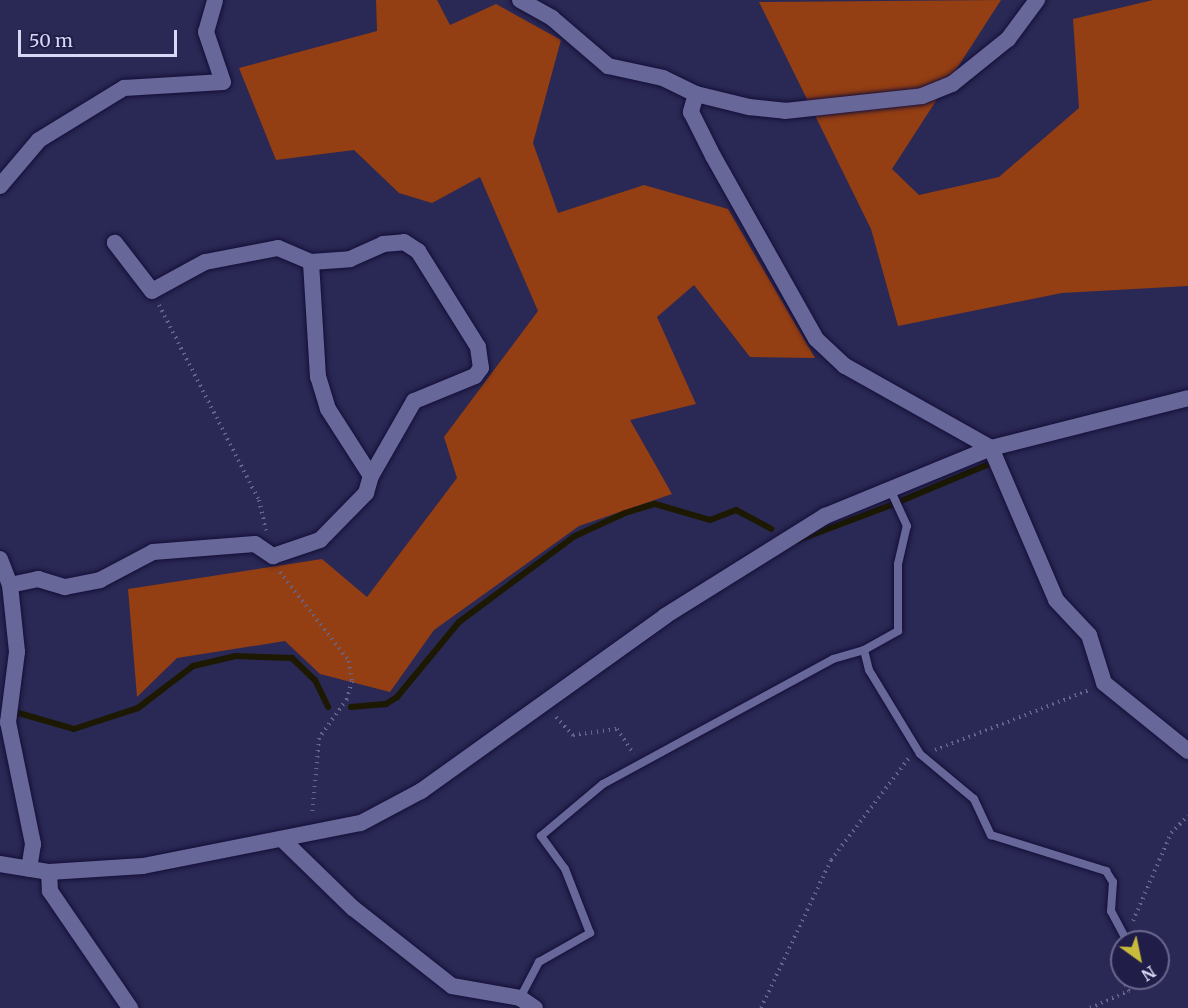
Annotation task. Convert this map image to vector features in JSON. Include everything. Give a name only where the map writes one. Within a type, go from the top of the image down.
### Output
[{"type":"street","points":[[0,186],[39,140],[124,88],[223,82],[206,32],[215,0]]},
{"type":"street","points":[[520,0],[552,18],[601,63],[663,78],[696,94],[785,111],[922,96],[952,84],[1008,39],[1037,0]]},
{"type":"street","points":[[696,94],[691,112],[708,147],[816,339],[845,366],[991,448],[1056,600],[1089,634],[1104,683],[1188,751]]},
{"type":"street","points":[[10,585],[39,579],[65,587],[100,580],[153,552],[233,543],[268,551],[320,540],[366,494],[371,476],[414,401],[475,376],[480,368],[478,347],[418,251],[404,242],[383,244],[350,260],[311,262],[278,248],[205,262],[152,291],[115,243]]},
{"type":"street","points":[[311,262],[318,377],[328,409],[371,476]]},
{"type":"street","points":[[0,864],[49,872],[143,866],[361,823],[421,791],[770,546],[890,489],[991,448],[1188,398]]},
{"type":"street","points":[[0,559],[10,585],[17,652],[8,722],[33,844],[29,869]]},
{"type":"street","points":[[283,840],[353,908],[452,986],[520,998],[535,1008]]},
{"type":"street","points":[[49,872],[50,891],[130,1008]]},
{"type":"lane","points":[[520,998],[539,962],[590,933],[565,869],[541,836],[568,819],[591,792],[642,767],[833,659],[864,650],[898,631],[898,564],[907,526],[890,489]]},
{"type":"lane","points":[[864,650],[869,670],[920,754],[974,799],[992,835],[1106,871],[1113,882],[1111,910],[1120,930]]},
{"type":"path","points":[[152,291],[259,500],[268,551],[349,661],[352,681],[347,699],[319,738],[310,834]]},
{"type":"path","points":[[761,1008],[831,860],[890,777],[920,754],[1104,683]]},
{"type":"path","points":[[544,703],[573,735],[617,729],[642,767]]},
{"type":"path","points":[[1128,930],[1171,833],[1188,816]]},
{"type":"path","points":[[1090,1008],[1128,990]]},
{"type":"shaded area","points":[[376,0],[437,0],[450,25],[496,4],[561,40],[533,143],[558,213],[644,185],[728,209],[815,358],[750,357],[694,285],[657,317],[696,404],[630,420],[672,494],[579,526],[434,630],[390,692],[320,674],[285,641],[177,658],[137,697],[128,589],[322,559],[367,597],[457,478],[444,437],[538,311],[480,177],[432,203],[399,193],[354,150],[276,160],[239,68],[377,31]]},
{"type":"shaded area","points":[[1001,0],[892,169],[919,195],[999,177],[1079,108],[1073,19],[1153,0],[1188,0],[1188,286],[1062,293],[898,326],[871,229],[759,2]]},
{"type":"waterway","points":[[901,501],[989,464]]},
{"type":"waterway","points":[[351,707],[386,704],[397,697],[459,622],[575,536],[625,513],[655,504],[710,520],[736,510],[771,529]]},
{"type":"waterway","points":[[796,541],[894,504]]},
{"type":"waterway","points":[[15,712],[74,729],[138,708],[193,666],[236,656],[292,658],[315,680],[328,707]]}]
